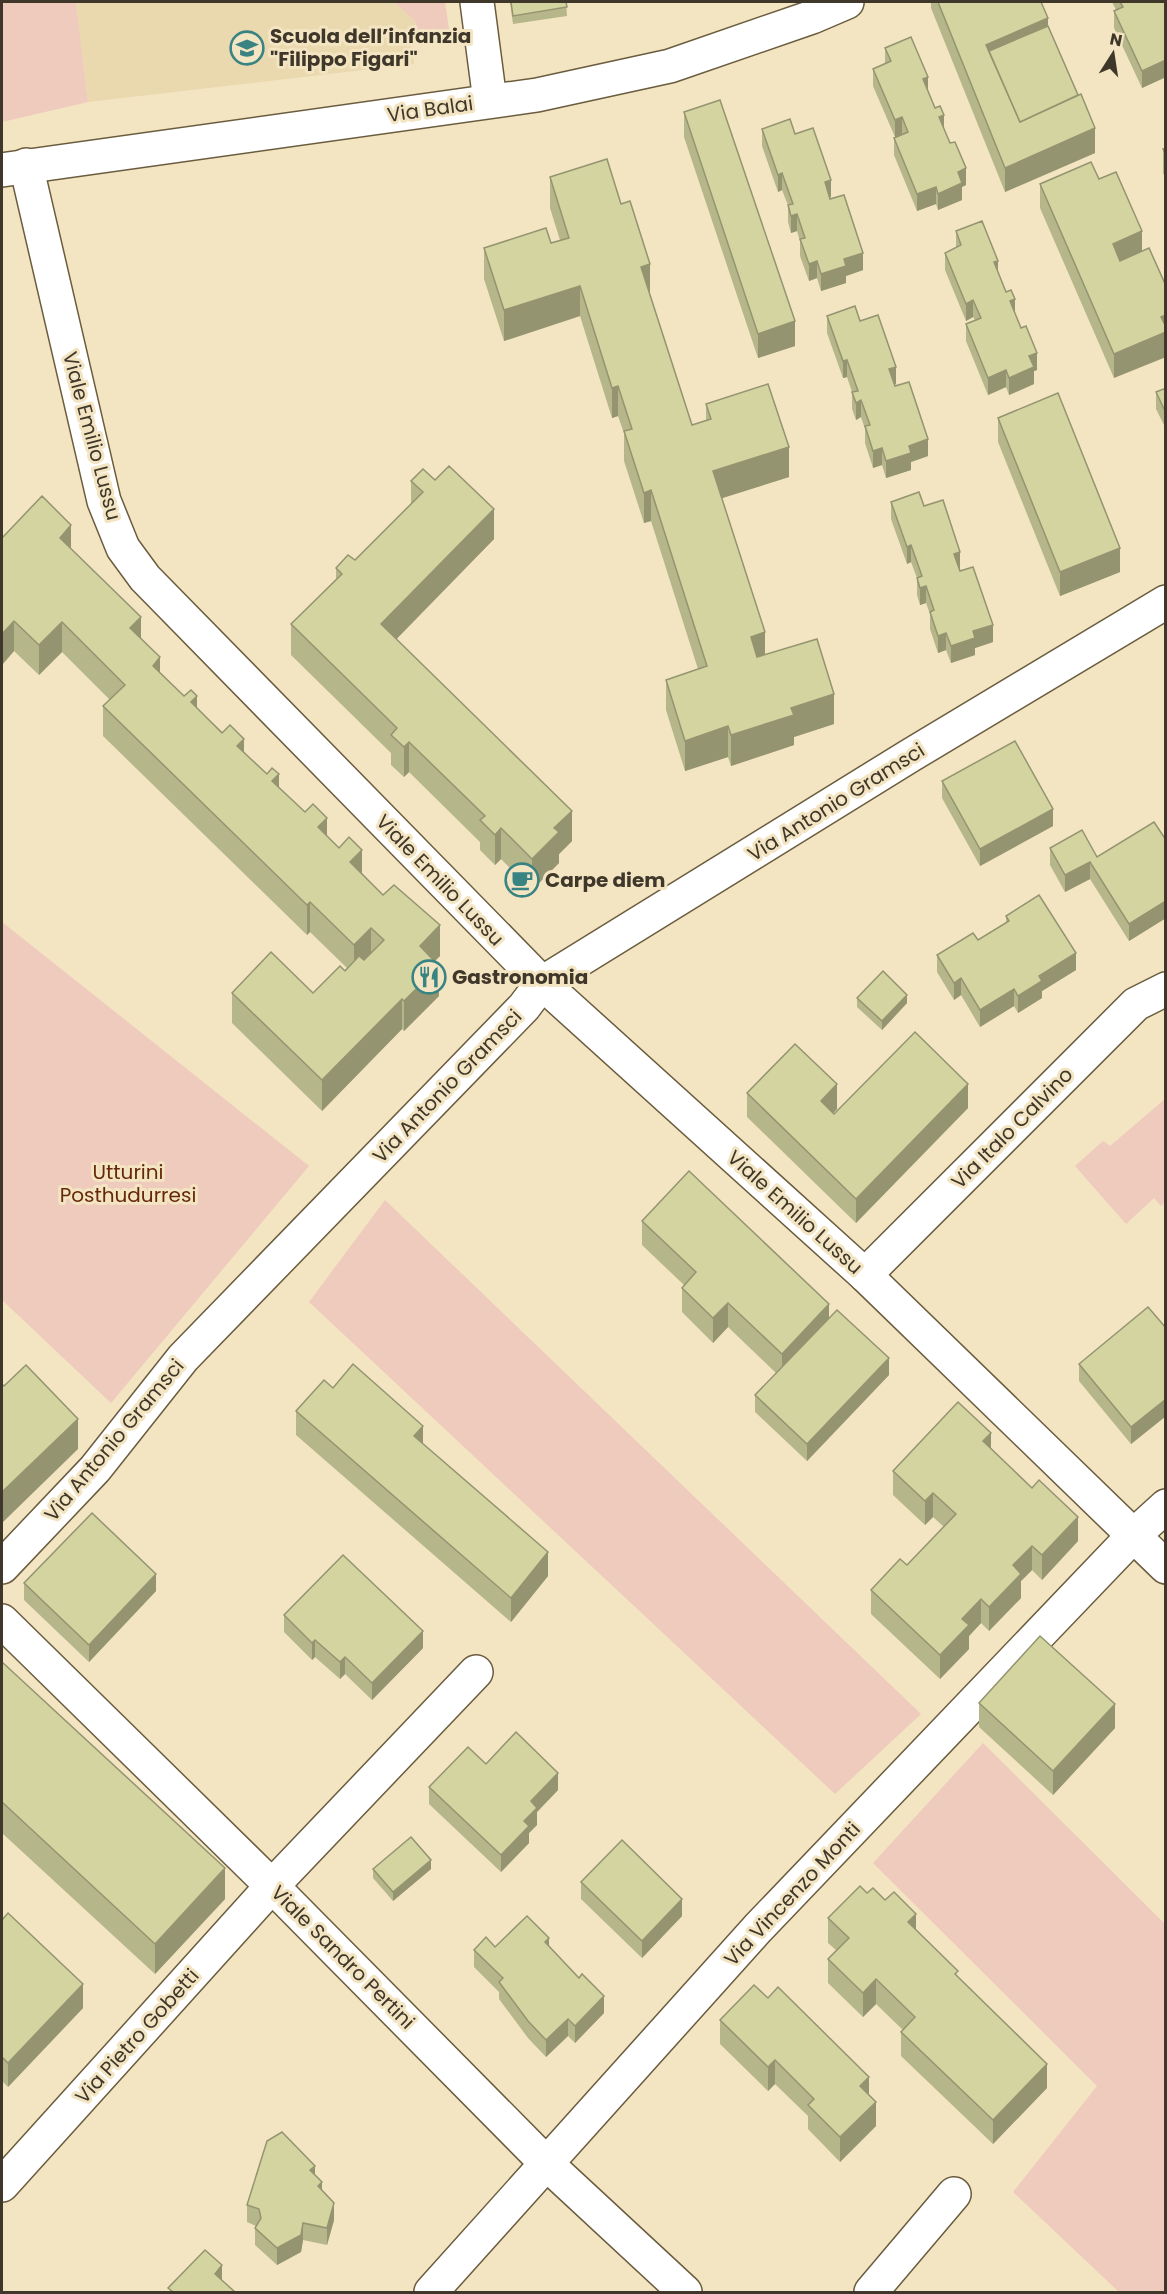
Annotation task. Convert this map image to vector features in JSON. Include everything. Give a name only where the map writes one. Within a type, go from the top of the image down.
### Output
[{"type":"street","points":[[477,2],[490,101]]},
{"type":"street","name":"Via Balai","points":[[14,168],[537,95],[670,66],[809,9],[847,2]]},
{"type":"street","name":"Viale Emilio Lussu","points":[[14,168],[104,501],[123,548],[145,578],[542,983],[865,1275],[1166,1567]]},
{"type":"street","name":"Via Antonio Gramsci","points":[[2,1567],[95,1469],[183,1358],[524,1007],[542,983],[911,755],[1166,602]]},
{"type":"street","name":"Via Italo Calvino","points":[[865,1275],[1136,1004],[1166,989]]},
{"type":"street","name":"Via Vincenzo Monti","points":[[431,2292],[758,1928],[1133,1536],[1166,1506]]},
{"type":"street","name":"Viale Sandro Pertini","points":[[2,1621],[273,1886],[547,2164],[685,2292]]},
{"type":"street","name":"Via Pietro Gobetti","points":[[2,2185],[273,1886],[476,1672]]},
{"type":"street","points":[[871,2292],[954,2194]]},
{"type":"shaded area","name":"Scuola dell’infanzia \"Filippo Figari\"","points":[[76,2],[394,2],[415,21],[417,32],[409,33],[414,64],[88,102]]},
{"type":"green space","points":[[2,2],[76,2],[88,102],[2,122]]},
{"type":"green space","points":[[394,2],[445,2],[449,29],[417,32],[415,21]]},
{"type":"green space","name":"Utturini Posthudurresi","points":[[2,922],[309,1166],[111,1403],[2,1300]]},
{"type":"green space","points":[[1165,1099],[1165,1202],[1161,1206],[1154,1198],[1126,1224],[1075,1166],[1103,1141],[1110,1146]]},
{"type":"green space","points":[[385,1200],[921,1714],[835,1794],[309,1302]]},
{"type":"green space","points":[[983,1743],[1165,1924],[1165,2292],[1119,2292],[1013,2192],[1097,2086],[873,1863]]},
{"type":"building","points":[[511,2],[566,2],[567,7],[513,16]]},
{"type":"building","points":[[938,2],[1041,2],[1048,18],[986,45],[1020,122],[1081,94],[1095,128],[1005,168]]},
{"type":"building","points":[[1120,2],[1166,2],[1166,60],[1142,71],[1114,11],[1123,7]]},
{"type":"building","points":[[1048,26],[1078,95],[1020,122],[989,51]]},
{"type":"building","points":[[911,37],[928,77],[923,79],[935,108],[940,106],[944,115],[939,117],[950,143],[955,142],[966,168],[958,172],[962,183],[938,194],[936,187],[917,194],[894,138],[908,132],[902,117],[895,120],[873,69],[891,61],[885,48]]},
{"type":"building","points":[[720,100],[795,321],[758,334],[684,112]]},
{"type":"building","points":[[790,119],[795,134],[813,128],[831,180],[825,182],[830,199],[844,195],[863,253],[844,259],[846,266],[821,274],[817,261],[809,264],[800,239],[805,238],[797,214],[791,216],[788,205],[793,204],[782,173],[778,175],[762,129]]},
{"type":"building","points":[[607,159],[621,204],[630,201],[650,264],[641,267],[692,425],[711,419],[706,404],[768,384],[789,447],[713,471],[765,632],[751,637],[757,657],[817,639],[834,694],[791,708],[794,715],[731,735],[728,726],[685,741],[666,680],[707,666],[651,490],[644,493],[624,431],[632,429],[618,386],[612,388],[580,286],[504,310],[484,248],[546,228],[551,243],[569,238],[550,177]]},
{"type":"building","points":[[1091,162],[1099,179],[1116,172],[1142,231],[1113,244],[1120,261],[1149,248],[1166,286],[1166,315],[1161,317],[1166,332],[1114,354],[1040,184]]},
{"type":"building","points":[[982,221],[998,261],[994,262],[1006,292],[1011,290],[1015,299],[1010,301],[1021,328],[1026,326],[1037,353],[1029,356],[1034,367],[1009,378],[1006,370],[988,378],[966,324],[981,318],[973,300],[966,304],[945,253],[961,245],[956,231]]},
{"type":"building","points":[[855,306],[860,321],[878,315],[896,367],[889,369],[895,386],[909,382],[928,439],[909,446],[911,453],[886,461],[882,448],[873,451],[865,426],[870,425],[861,400],[856,403],[852,392],[858,391],[847,360],[843,361],[827,316]]},
{"type":"building","points":[[1166,388],[1166,413],[1156,392]]},
{"type":"building","points":[[1058,393],[1120,548],[1060,572],[998,418]]},
{"type":"building","points":[[449,466],[494,509],[381,624],[572,811],[554,828],[559,832],[532,859],[501,828],[495,835],[480,820],[485,816],[409,742],[404,747],[391,735],[397,728],[291,624],[342,574],[336,568],[348,555],[355,560],[423,492],[411,481],[423,469],[435,480]]},
{"type":"building","points":[[919,492],[924,506],[943,500],[960,552],[954,554],[960,571],[973,567],[993,625],[973,631],[975,638],[951,646],[946,633],[938,636],[930,612],[934,610],[926,586],[920,588],[917,578],[922,576],[911,545],[907,547],[891,502]]},
{"type":"building","points":[[42,496],[71,525],[60,538],[141,617],[130,628],[160,657],[153,666],[184,696],[191,690],[197,696],[191,702],[222,733],[230,725],[244,739],[237,746],[267,774],[272,768],[279,774],[272,781],[305,812],[313,804],[327,818],[318,827],[339,848],[349,837],[362,850],[350,862],[383,895],[394,885],[440,925],[420,946],[439,966],[404,1001],[402,999],[322,1080],[232,993],[271,952],[313,993],[340,966],[345,971],[359,956],[364,960],[384,940],[371,928],[354,945],[310,902],[307,905],[103,706],[125,685],[62,622],[39,645],[14,621],[2,634],[2,538]]},
{"type":"building","points":[[1015,741],[1053,809],[980,849],[942,781]]},
{"type":"building","points":[[1154,822],[1166,840],[1166,901],[1129,924],[1090,862],[1065,875],[1050,848],[1082,830],[1097,857]]},
{"type":"building","points":[[1039,895],[1076,953],[1039,976],[1042,981],[1018,996],[1014,989],[980,1010],[961,978],[954,983],[937,955],[973,933],[978,940],[1009,921],[1006,916]]},
{"type":"building","points":[[883,971],[907,995],[882,1021],[857,998]]},
{"type":"building","points":[[915,1032],[968,1084],[856,1199],[747,1093],[795,1044],[837,1084],[821,1101],[834,1114]]},
{"type":"building","points":[[689,1171],[829,1304],[782,1354],[728,1303],[713,1318],[682,1288],[696,1272],[642,1221]]},
{"type":"building","points":[[1148,1307],[1166,1328],[1166,1399],[1131,1427],[1079,1364]]},
{"type":"building","points":[[837,1310],[889,1358],[807,1444],[755,1395]]},
{"type":"building","points":[[353,1364],[423,1426],[414,1436],[548,1552],[511,1598],[296,1411],[324,1380],[333,1388]]},
{"type":"building","points":[[26,1365],[78,1419],[2,1492],[2,1384],[4,1386]]},
{"type":"building","points":[[958,1402],[991,1433],[983,1441],[1032,1488],[1039,1480],[1078,1517],[1042,1555],[1032,1546],[1013,1565],[1021,1574],[989,1607],[981,1599],[962,1619],[969,1625],[940,1655],[871,1590],[900,1559],[907,1565],[956,1514],[933,1493],[925,1501],[893,1471]]},
{"type":"building","points":[[92,1513],[156,1574],[89,1645],[24,1583]]},
{"type":"building","points":[[343,1555],[423,1631],[372,1683],[345,1657],[340,1662],[315,1640],[312,1643],[284,1615]]},
{"type":"building","points":[[1040,1636],[1115,1704],[1053,1771],[979,1703]]},
{"type":"building","points":[[2,1662],[225,1868],[155,1944],[2,1802]]},
{"type":"building","points":[[516,1732],[558,1773],[531,1801],[537,1808],[524,1821],[529,1826],[501,1855],[429,1787],[468,1747],[486,1764]]},
{"type":"building","points":[[411,1837],[431,1860],[393,1892],[373,1869]]},
{"type":"building","points":[[622,1840],[682,1899],[642,1941],[581,1882]]},
{"type":"building","points":[[860,1886],[867,1893],[873,1888],[885,1900],[894,1892],[916,1914],[908,1922],[958,1971],[955,1974],[1047,2064],[993,2120],[901,2032],[915,2017],[876,1979],[863,1993],[828,1959],[849,1938],[828,1918]]},
{"type":"building","points":[[8,1913],[83,1984],[8,2063],[2,2057],[2,1920]]},
{"type":"building","points":[[527,1916],[549,1938],[545,1942],[579,1978],[582,1974],[604,1996],[575,2026],[568,2019],[546,2040],[528,2021],[499,1982],[503,1978],[474,1950],[486,1937],[495,1947]]},
{"type":"building","points":[[754,1985],[768,1998],[778,1987],[869,2077],[860,2086],[876,2102],[840,2137],[808,2105],[814,2099],[775,2060],[768,2067],[720,2020]]},
{"type":"building","points":[[282,2132],[315,2166],[310,2170],[322,2182],[318,2186],[334,2203],[327,2228],[303,2223],[301,2235],[277,2248],[255,2228],[261,2218],[259,2209],[247,2205],[267,2141]]},
{"type":"building","points":[[205,2250],[222,2265],[215,2274],[235,2292],[173,2292],[168,2288]]},
{"type":"place","name":"Scuola dell’infanzia \"Filippo Figari\"","points":[[247,48]]},
{"type":"place","name":"Carpe diem","points":[[522,880]]},
{"type":"place","name":"Gastronomia","points":[[429,977]]}]
